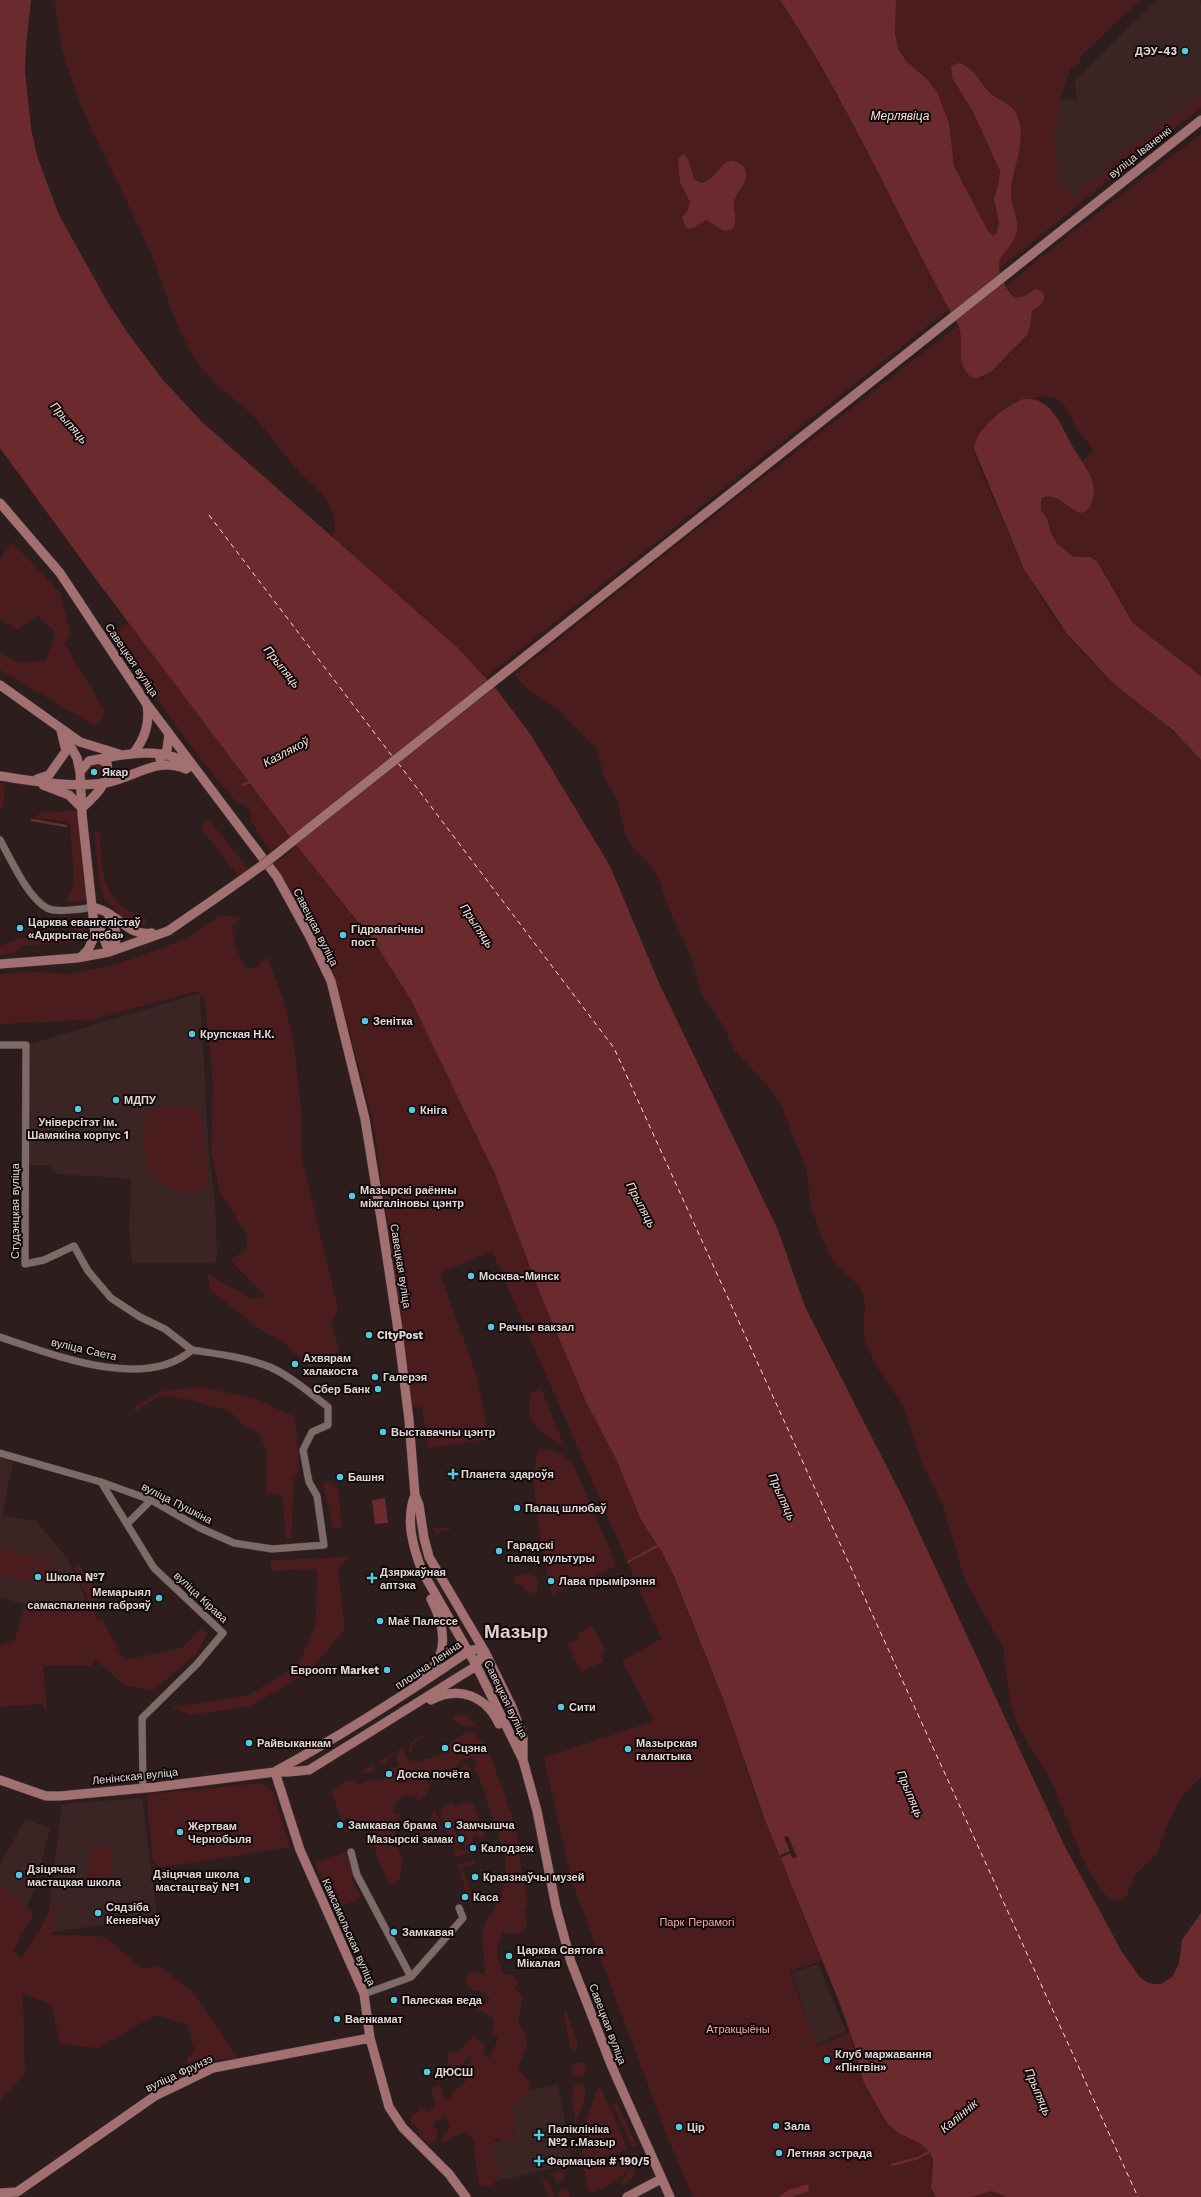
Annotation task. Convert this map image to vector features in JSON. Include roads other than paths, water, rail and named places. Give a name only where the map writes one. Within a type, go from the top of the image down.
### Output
[{"type":"main road","name":"вуліца Іваненкі","points":[[168,931],[270,860],[1201,120]]},
{"type":"main road","name":"Савецкая вуліца","points":[[0,503],[60,573],[146,703],[277,877],[310,937],[331,981],[364,1119],[382,1224],[398,1323],[409,1420],[415,1495],[419,1505],[424,1538],[430,1557],[485,1652],[512,1706],[523,1737],[523,1760]]},
{"type":"main road","points":[[0,685],[61,730],[80,742],[129,755]]},
{"type":"main road","points":[[129,755],[140,744],[147,727],[149,717],[146,703]]},
{"type":"main road","points":[[61,730],[76,758],[80,772],[82,808],[93,907],[95,935],[88,950],[82,957]]},
{"type":"main road","points":[[30,781],[49,775],[60,762],[66,751],[61,730]]},
{"type":"main road","points":[[153,766],[167,750],[169,733]]},
{"type":"main road","points":[[80,772],[89,762],[99,759],[129,755],[163,755],[191,765],[205,781]]},
{"type":"main road","points":[[82,808],[105,783],[108,772],[107,763],[99,759]]},
{"type":"main road","points":[[0,776],[30,781],[80,784],[105,783],[153,766],[167,764],[179,766],[192,771],[205,781]]},
{"type":"main road","points":[[30,781],[69,795],[82,808]]},
{"type":"main road","points":[[93,907],[107,912],[130,930],[144,934],[168,931]]},
{"type":"main road","points":[[93,907],[109,952]]},
{"type":"main road","points":[[107,912],[117,933],[115,945],[109,952]]},
{"type":"main road","points":[[0,964],[82,957],[109,952],[168,931]]},
{"type":"main road","name":"Савецкая вуліца","points":[[415,1495],[410,1516],[412,1539],[422,1571],[469,1651],[523,1760],[537,1811],[556,1907],[571,1962],[612,2067],[670,2197]]},
{"type":"main road","points":[[383,1708],[431,1670],[442,1647],[444,1634],[441,1620],[424,1584],[422,1571]]},
{"type":"main road","name":"плошча Леніна","points":[[275,1772],[399,1700],[469,1651],[478,1649],[485,1652]]},
{"type":"main road","points":[[275,1772],[288,1772],[315,1767],[476,1665],[485,1652]]},
{"type":"main road","points":[[361,1737],[382,1729],[438,1696],[458,1692],[475,1697],[487,1706],[494,1715],[503,1733],[512,1740]]},
{"type":"main road","name":"Ленінская вуліца","points":[[0,1780],[46,1796],[60,1796],[275,1772]]},
{"type":"main road","name":"Камсамольская вуліца","points":[[275,1772],[300,1850],[364,1994],[370,2038],[389,2107],[402,2128],[449,2174],[466,2197]]},
{"type":"main road","name":"вуліца Фрунзэ","points":[[0,2193],[17,2195],[155,2096],[213,2068],[370,2038]]},
{"type":"main road","points":[[627,2197],[661,2179]]},
{"type":"street","points":[[0,840],[34,899],[48,909],[80,910],[93,907]]},
{"type":"street","name":"Студэнцкая вуліца","points":[[0,1045],[26,1045],[25,1264],[44,1260],[74,1246],[88,1271],[111,1298],[140,1317],[165,1329],[192,1350]]},
{"type":"street","name":"вуліца Саета","points":[[0,1337],[88,1364],[119,1368],[153,1368],[181,1360],[192,1350]]},
{"type":"street","name":"вуліца Пушкіна","points":[[0,1453],[101,1482],[151,1500],[200,1528],[234,1543],[272,1549],[324,1544],[317,1496],[309,1482],[303,1450],[312,1432],[328,1425],[328,1407],[306,1390],[270,1367],[233,1356],[192,1350]]},
{"type":"street","name":"вуліца Кірава","points":[[101,1482],[128,1523],[154,1568],[223,1633],[197,1664],[142,1718],[143,1787]]},
{"type":"street","points":[[128,1523],[151,1500]]},
{"type":"street","points":[[351,1852],[357,1875],[411,1977]]},
{"type":"street","points":[[364,1994],[411,1977],[463,1918],[459,1908]]},
{"type":"water","name":"Прыпяць","points":[[0,0],[31,0],[25,71],[31,129],[38,159],[59,215],[108,303],[127,332],[163,380],[202,422],[457,647],[497,690],[531,735],[610,866],[659,983],[778,1230],[805,1307],[905,1502],[1064,1845],[1122,1952],[1139,1976],[1146,1982],[1154,1984],[1161,1984],[1172,1977],[1179,1964],[1182,1940],[1201,1913],[1201,2197],[1006,2197],[992,2191],[971,2197],[936,2197],[931,2188],[933,2160],[930,2152],[921,2144],[898,2133],[887,2123],[863,2081],[854,2044],[840,2004],[765,1820],[722,1696],[673,1574],[663,1554],[641,1520],[616,1459],[586,1402],[541,1296],[495,1174],[411,1000],[377,946],[297,846],[92,574],[0,448]]},
{"type":"water","name":"Мерлявіца","points":[[780,0],[896,0],[895,34],[898,48],[906,61],[927,79],[938,94],[949,123],[954,166],[988,231],[993,236],[996,234],[999,222],[994,199],[999,182],[1000,171],[973,112],[952,77],[951,66],[959,63],[964,65],[976,75],[989,92],[1015,111],[1020,124],[1021,133],[1011,193],[1017,229],[1012,243],[1001,258],[999,264],[1000,271],[1003,281],[1015,298],[1024,296],[1036,289],[1043,292],[1044,299],[1042,304],[1032,311],[1030,328],[1027,335],[991,372],[978,378],[973,378],[963,367],[961,339],[958,325],[851,120],[805,39]]},
{"type":"water","points":[[683,154],[688,159],[694,179],[701,183],[707,181],[722,166],[731,161],[738,162],[745,168],[745,182],[734,202],[735,223],[732,230],[724,231],[706,220],[693,228],[686,228],[682,218],[688,210],[690,202],[680,182],[678,159]]},
{"type":"water","points":[[1023,399],[1033,399],[1042,403],[1055,415],[1086,468],[1094,487],[1092,502],[1088,509],[1082,513],[1057,499],[1046,497],[1041,499],[1041,510],[1047,518],[1051,533],[1057,544],[1074,557],[1090,557],[1097,561],[1133,623],[1201,676],[1201,760],[1173,730],[1113,683],[1067,634],[1024,569],[974,449],[975,442],[979,434],[985,427],[1008,407]]},
{"type":"water","points":[[385,1498],[388,1523],[375,1524],[372,1500]]},
{"type":"water","points":[[808,2184],[809,2191],[792,2197],[779,2197],[788,2190]]},
{"type":"waterway","name":"Казлякоў","points":[[243,785],[252,781]]},
{"type":"waterway","name":"Казлякоў","points":[[32,820],[66,826]]},
{"type":"waterway","points":[[628,1562],[659,1545]]},
{"type":"waterway","name":"Каліннік","points":[[892,2165],[918,2158],[932,2150]]},
{"type":"place","name":"ДЭУ-43","points":[[1185,51]]},
{"type":"place","name":"Якар","points":[[94,772]]},
{"type":"place","name":"Царква евангелістаў «Адкрытае неба»","points":[[20,928]]},
{"type":"place","name":"Гідралагічны пост","points":[[343,935]]},
{"type":"place","name":"Зенітка","points":[[365,1021]]},
{"type":"place","name":"Крупская Н.К.","points":[[192,1034]]},
{"type":"place","name":"МДПУ","points":[[116,1100]]},
{"type":"place","name":"Універсітэт ім. Шамякіна корпус 1","points":[[78,1109]]},
{"type":"place","name":"Кніга","points":[[412,1110]]},
{"type":"place","name":"Мазырскі раённы міжгаліновы цэнтр","points":[[352,1196]]},
{"type":"place","name":"Москва-Минск","points":[[471,1276]]},
{"type":"place","name":"Рачны вакзал","points":[[491,1327]]},
{"type":"place","name":"CityPost","points":[[369,1335]]},
{"type":"place","name":"Ахвярам халакоста","points":[[295,1364]]},
{"type":"place","name":"Галерэя","points":[[375,1377]]},
{"type":"place","name":"Сбер Банк","points":[[378,1389]]},
{"type":"place","name":"Выставачны цэнтр","points":[[383,1432]]},
{"type":"place","name":"Планета здароўя","points":[[453,1474]]},
{"type":"place","name":"Башня","points":[[340,1477]]},
{"type":"place","name":"Палац шлюбаў","points":[[517,1508]]},
{"type":"place","name":"Гарадскі палац культуры","points":[[499,1551]]},
{"type":"place","name":"Школа №7","points":[[38,1577]]},
{"type":"place","name":"Дзяржаўная аптэка","points":[[372,1578]]},
{"type":"place","name":"Лава прымірэння","points":[[551,1581]]},
{"type":"place","name":"Мемарыял самаспалення габрэяў","points":[[159,1598]]},
{"type":"place","name":"Маё Палессе","points":[[380,1621]]},
{"type":"place","name":"Евроопт Market","points":[[387,1670]]},
{"type":"place","name":"Сити","points":[[561,1707]]},
{"type":"place","name":"Райвыканкам","points":[[249,1743]]},
{"type":"place","name":"Сцэна","points":[[445,1748]]},
{"type":"place","name":"Мазырская галактыка","points":[[628,1749]]},
{"type":"place","name":"Доска почёта","points":[[389,1774]]},
{"type":"place","name":"Замкавая брама","points":[[340,1825]]},
{"type":"place","name":"Замчышча","points":[[448,1825]]},
{"type":"place","name":"Жертвам Чернобыля","points":[[180,1832]]},
{"type":"place","name":"Мазырскі замак","points":[[461,1839]]},
{"type":"place","name":"Калодзеж","points":[[473,1848]]},
{"type":"place","name":"Дзіцячая мастацкая школа","points":[[19,1875]]},
{"type":"place","name":"Краязнаўчы музей","points":[[475,1877]]},
{"type":"place","name":"Дзіцячая школа мастацтваў №1","points":[[247,1880]]},
{"type":"place","name":"Каса","points":[[465,1897]]},
{"type":"place","name":"Сядзіба Кеневічаў","points":[[98,1913]]},
{"type":"place","name":"Замкавая","points":[[394,1932]]},
{"type":"place","name":"Царква Святога Мікалая","points":[[509,1956]]},
{"type":"place","name":"Палеская веда","points":[[394,2000]]},
{"type":"place","name":"Ваенкамат","points":[[337,2019]]},
{"type":"place","name":"Клуб маржавання «Пінгвін»","points":[[827,2060]]},
{"type":"place","name":"ДЮСШ","points":[[427,2072]]},
{"type":"place","name":"Зала","points":[[776,2126]]},
{"type":"place","name":"Цір","points":[[679,2127]]},
{"type":"place","name":"Паліклініка №2 г.Мазыр","points":[[539,2135]]},
{"type":"place","name":"Летняя эстрада","points":[[779,2153]]},
{"type":"place","name":"Фармацыя # 190/5","points":[[539,2161]]},
{"type":"district","name":"Мазыр","points":[[516,1631]]},
{"type":"park label","name":"Парк Перамогі","points":[[697,1922]]},
{"type":"park label","name":"Атракцыёны","points":[[738,2029]]}]
